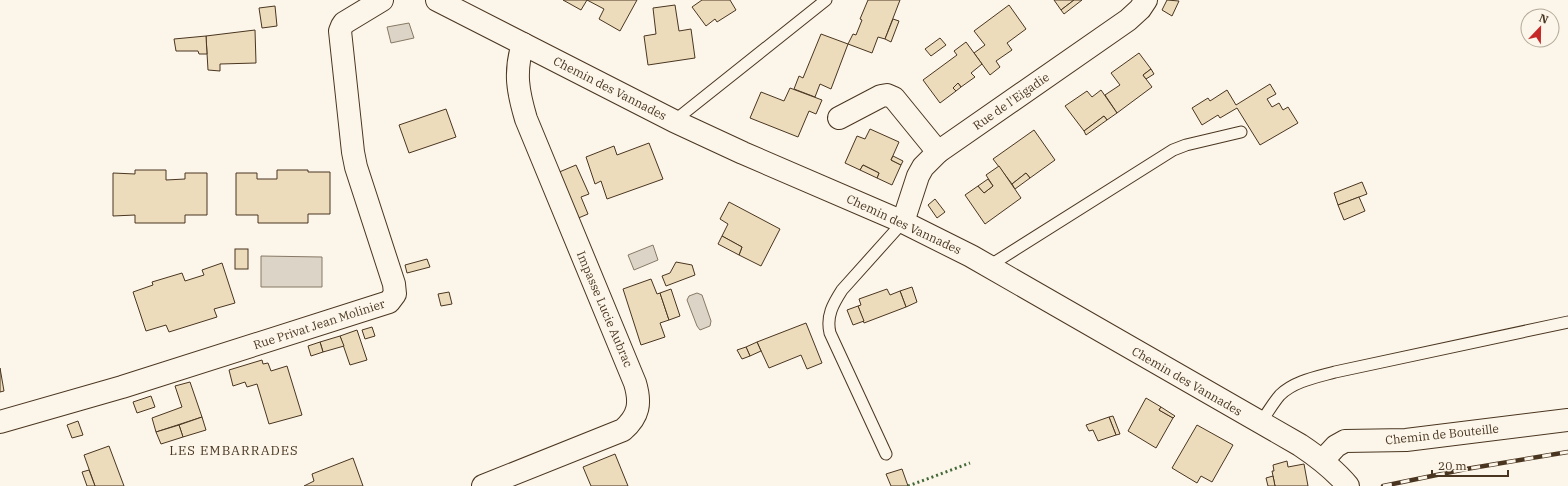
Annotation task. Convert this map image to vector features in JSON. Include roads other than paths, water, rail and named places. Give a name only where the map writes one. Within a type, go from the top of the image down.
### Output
[{"type":"street","name":"Rue Privat Jean Molinier","points":[[0,422],[122,387],[389,302],[395,294],[394,284],[356,167],[353,152],[340,31],[344,23],[382,0]]},
{"type":"street","name":"Chemin des Vannades","points":[[437,0],[674,121],[743,154],[903,222],[989,266],[1300,445],[1323,460],[1337,472],[1348,486]]},
{"type":"street","name":"Rue de l'Eigadie","points":[[903,222],[918,176],[923,167],[938,152],[1128,20],[1140,9],[1146,0]]},
{"type":"street","name":"Impasse Lucie Aubrac","points":[[483,486],[623,430],[633,419],[639,404],[639,397],[635,383],[526,119],[518,85],[517,69],[523,44]]},
{"type":"street","points":[[839,118],[881,96],[894,98],[938,152]]},
{"type":"street","name":"Chemin de Bouteille","points":[[1323,460],[1336,446],[1345,441],[1406,440],[1568,420]]},
{"type":"lane","points":[[674,121],[826,0]]},
{"type":"lane","points":[[989,266],[1173,150],[1186,144],[1241,132]]},
{"type":"lane","points":[[886,454],[830,333],[828,323],[832,307],[842,290],[903,222]]},
{"type":"lane","points":[[1260,423],[1280,395],[1287,389],[1315,378],[1335,372],[1568,322]]},
{"type":"railway","points":[[1383,486],[1466,469],[1568,452]]},
{"type":"district","name":"LES EMBARRADES","points":[[234,450]]}]
